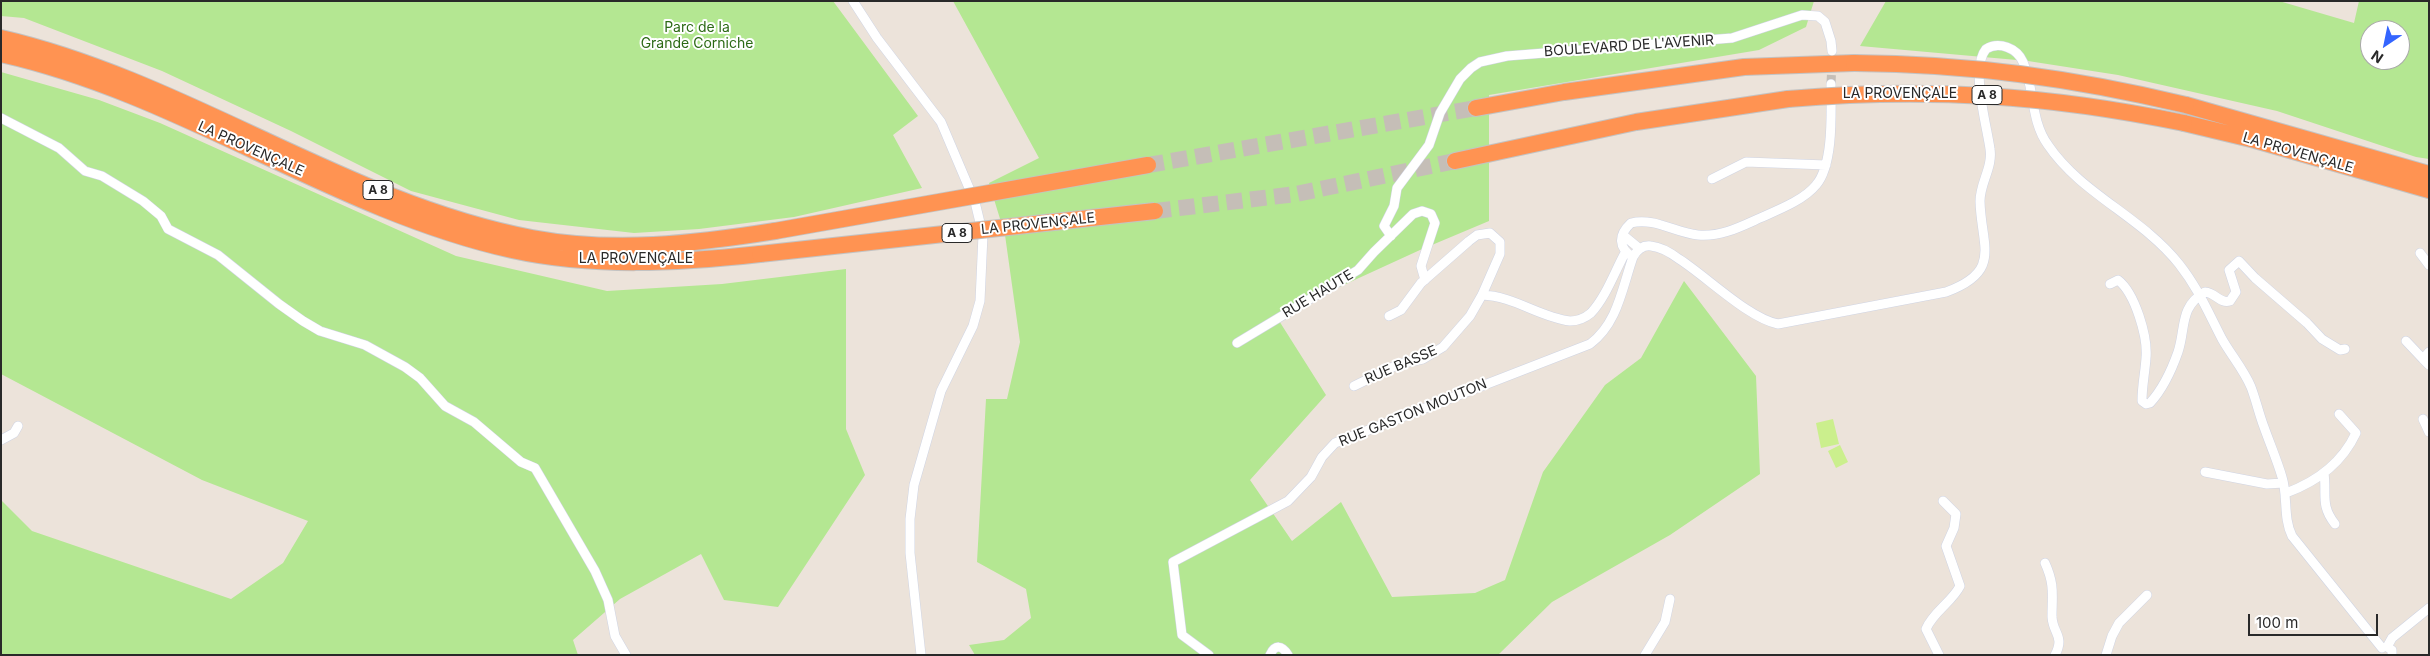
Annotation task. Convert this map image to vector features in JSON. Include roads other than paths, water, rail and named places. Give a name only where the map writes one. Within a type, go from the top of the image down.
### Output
[{"type":"highway","name":"LA PROVENÇALE","points":[[1,38],[56,53],[124,76],[168,94],[383,192],[454,218],[532,238],[607,246],[687,244],[775,231],[1148,165]]},
{"type":"highway","name":"LA PROVENÇALE","points":[[1,54],[102,84],[394,213],[446,232],[513,250],[573,259],[621,262],[676,262],[1155,211]]},
{"type":"highway","name":"LA PROVENÇALE","points":[[1476,108],[1574,91],[1744,67],[1854,63],[1954,66],[2084,82],[2186,104],[2429,174]]},
{"type":"highway","name":"LA PROVENÇALE","points":[[1455,161],[1636,122],[1788,98],[1884,93],[1979,94],[2073,103],[2184,123],[2254,140],[2429,190]]},
{"type":"street","points":[[853,1],[876,38],[941,122],[975,202],[983,235],[980,301],[973,326],[941,391],[914,485],[910,519],[910,553],[916,624],[921,655]]},
{"type":"street","name":"BOULEVARD DE L'AVENIR","points":[[1391,236],[1384,226],[1394,206],[1397,188],[1429,145],[1444,106],[1460,79],[1470,68],[1480,62],[1507,56],[1732,38],[1802,15],[1818,16],[1825,22],[1832,41],[1832,51]]},
{"type":"street","points":[[1831,84],[1826,165],[1818,184],[1810,192],[1768,214],[1726,232],[1700,236],[1652,223],[1636,222],[1628,226],[1623,235],[1622,246],[1625,252],[1633,257],[1640,249],[1653,246],[1674,256],[1756,315],[1778,324],[1946,292],[1958,288],[1975,276],[1985,262],[1986,256],[1980,195],[1991,154],[1986,131],[1979,59],[1986,49],[1998,45],[2010,49],[2023,62],[2037,123],[2041,135],[2049,147],[2076,177],[2164,249],[2178,263],[2201,295],[2227,348],[2251,387],[2283,482],[2286,493],[2288,523],[2292,536],[2385,651],[2392,638],[2429,608]]},
{"type":"street","points":[[1,118],[59,148],[84,171],[102,176],[143,201],[161,216],[168,229],[218,255],[278,304],[303,321],[336,336],[365,345],[404,367],[420,378],[445,406],[474,422],[508,453],[539,472],[542,483],[595,571],[608,600],[615,636],[626,655]]},
{"type":"street","points":[[1712,180],[1746,162],[1826,165]]},
{"type":"street","name":"RUE HAUTE","points":[[1237,343],[1358,270],[1418,211],[1431,214],[1434,218],[1434,229],[1421,266],[1425,280]]},
{"type":"street","name":"RUE BASSE","points":[[1354,386],[1399,364],[1423,359],[1443,347],[1470,316],[1482,295],[1502,248],[1496,236],[1490,233],[1477,235],[1425,280]]},
{"type":"street","points":[[1623,235],[1640,249]]},
{"type":"street","points":[[1482,295],[1514,301],[1562,318],[1578,320],[1584,318],[1596,306],[1625,252]]},
{"type":"street","points":[[2420,253],[2429,265]]},
{"type":"street","name":"RUE GASTON MOUTON","points":[[1209,655],[1182,635],[1172,562],[1288,501],[1312,477],[1322,457],[1335,443],[1590,344],[1605,332],[1615,314],[1633,257]]},
{"type":"street","points":[[2110,284],[2118,280],[2124,285],[2135,306],[2144,334],[2146,357],[2142,401],[2146,404],[2150,403],[2157,396],[2178,352],[2188,307],[2201,295],[2210,292],[2221,301],[2230,301],[2236,292],[2229,270],[2239,261],[2249,273],[2307,323],[2322,339],[2340,350],[2344,349]]},
{"type":"street","points":[[1389,316],[1400,310],[1425,280]]},
{"type":"street","points":[[2406,341],[2427,358]]},
{"type":"street","points":[[2286,493],[2304,486],[2324,473],[2343,455],[2356,433],[2339,414]]},
{"type":"street","points":[[2423,419],[2429,432]]},
{"type":"street","points":[[1,440],[14,433],[18,426]]},
{"type":"street","points":[[2205,472],[2268,484],[2283,482]]},
{"type":"street","points":[[2324,473],[2326,485],[2324,501],[2327,514],[2335,524]]},
{"type":"street","points":[[1939,655],[1926,629],[1928,623],[1946,605],[1960,586],[1946,546],[1954,528],[1956,514],[1944,502]]},
{"type":"street","points":[[2045,563],[2053,583],[2052,619],[2059,637],[2055,655]]},
{"type":"street","points":[[2106,655],[2112,636],[2119,623],[2147,596]]},
{"type":"street","points":[[1645,655],[1665,622],[1670,599]]},
{"type":"street","points":[[1270,655],[1274,648],[1282,646],[1288,655]]},
{"type":"tunnel","points":[[1831,84],[1832,62]]},
{"type":"tunnel","points":[[1148,165],[1476,108]]},
{"type":"tunnel","points":[[1155,211],[1296,194],[1455,161]]},
{"type":"park label","name":"Parc de la Grande Corniche","points":[[697,36]]}]
